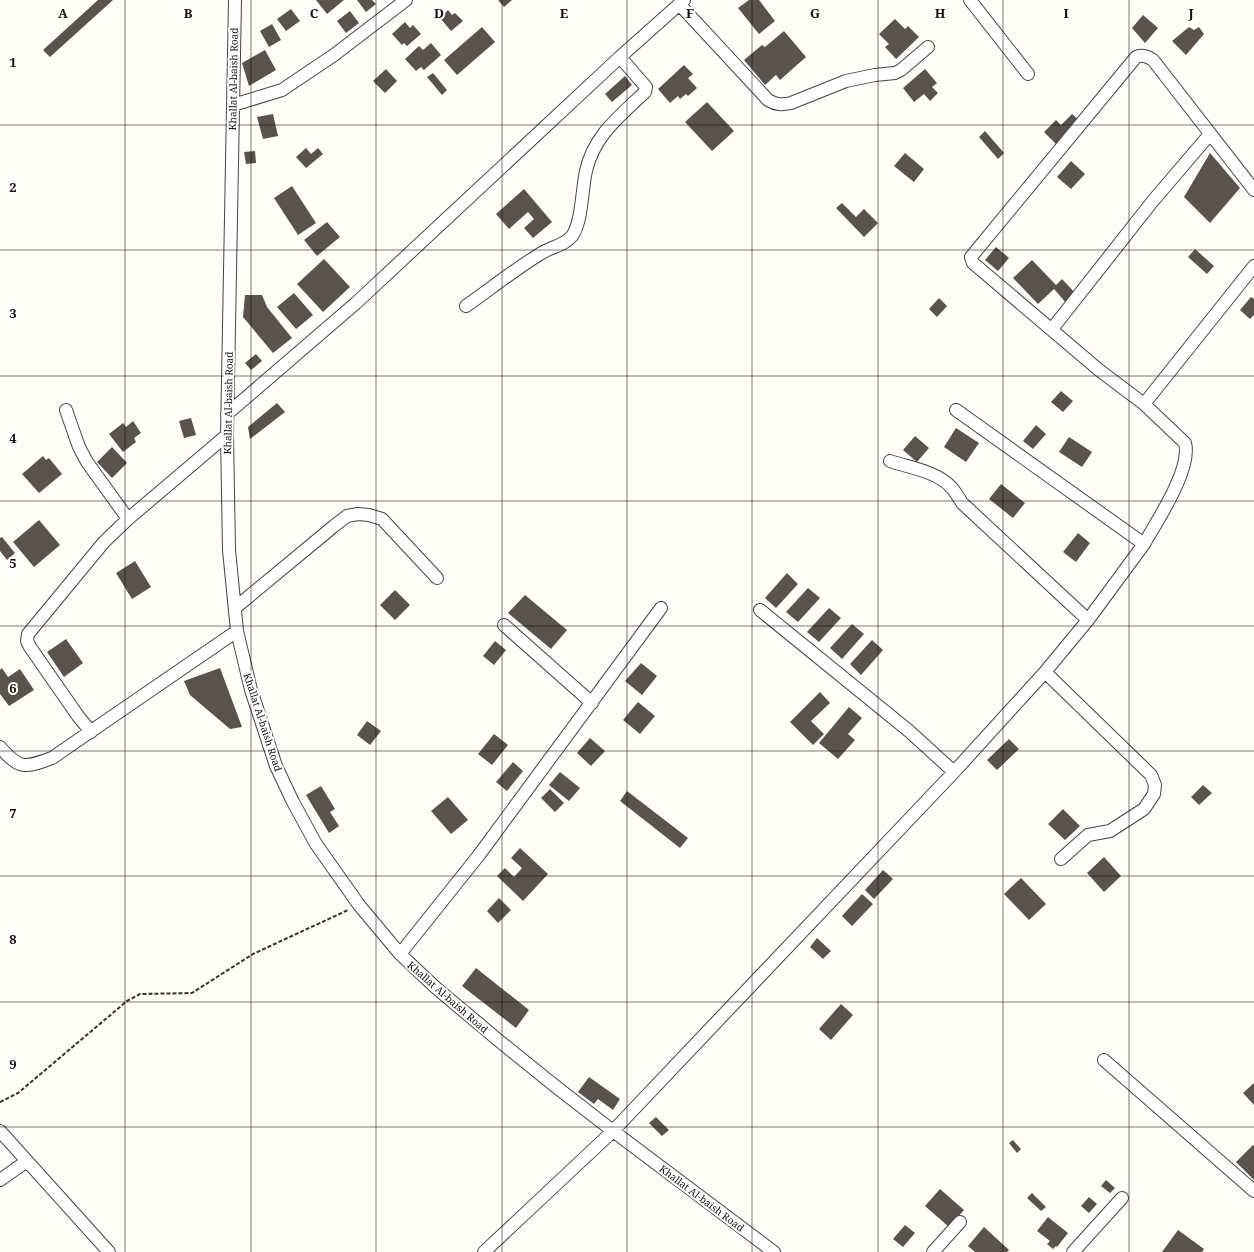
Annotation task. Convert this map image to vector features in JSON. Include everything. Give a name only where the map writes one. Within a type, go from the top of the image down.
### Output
[{"type":"street","name":"Khallat Al-baish Road","points":[[235,0],[227,414],[229,550],[237,631],[251,690],[276,766],[293,802],[316,844],[359,905],[400,954],[435,987],[498,1040],[613,1131],[774,1252]]},
{"type":"street","points":[[233,105],[282,90],[334,54],[406,0]]},
{"type":"street","points":[[970,0],[1028,74]]},
{"type":"street","points":[[227,414],[356,303],[681,2],[768,100],[775,104],[783,105],[792,103],[846,81],[875,75],[896,74],[928,46]]},
{"type":"street","points":[[484,1252],[564,1179],[613,1131],[954,772],[1045,672],[1088,620],[1144,544],[1176,486],[1186,455],[1186,447],[1182,439],[1144,404],[1099,370],[973,263],[971,257],[978,247],[1136,57],[1140,55],[1153,60],[1254,190]]},
{"type":"street","points":[[466,306],[541,253],[566,242],[573,235],[579,217],[586,170],[596,143],[615,119],[645,92],[646,87],[620,57]]},
{"type":"street","points":[[1052,329],[1152,202],[1210,134]]},
{"type":"street","points":[[1144,404],[1254,266]]},
{"type":"street","points":[[66,410],[79,447],[87,462],[128,519]]},
{"type":"street","points":[[956,410],[1144,544]]},
{"type":"street","points":[[91,732],[78,716],[27,641],[28,634],[104,542],[128,519],[227,435]]},
{"type":"street","points":[[890,461],[932,474],[944,480],[952,488],[962,504],[1088,620]]},
{"type":"street","points":[[234,608],[347,516],[358,514],[369,515],[382,519],[437,578]]},
{"type":"street","points":[[400,954],[479,855],[661,608]]},
{"type":"street","points":[[760,610],[909,731],[954,772]]},
{"type":"street","points":[[504,624],[592,703]]},
{"type":"street","points":[[0,747],[19,765],[32,766],[52,758],[237,631]]},
{"type":"street","points":[[1045,672],[1151,775],[1155,785],[1154,794],[1144,809],[1110,831],[1088,835],[1061,859]]},
{"type":"street","points":[[1104,1060],[1254,1191]]},
{"type":"street","points":[[0,1131],[109,1252]]},
{"type":"street","points":[[0,1180],[28,1162]]},
{"type":"street","points":[[1073,1252],[1122,1198]]},
{"type":"street","points":[[933,1252],[960,1222]]},
{"type":"path","points":[[0,1102],[18,1093],[127,1001],[140,994],[192,993],[253,954],[359,905]]},
{"type":"building","points":[[98,0],[113,0],[50,57],[43,50]]},
{"type":"building","points":[[316,0],[344,0],[327,14]]},
{"type":"building","points":[[357,0],[372,0],[376,4],[366,12]]},
{"type":"building","points":[[498,0],[512,0],[504,7]]},
{"type":"building","points":[[749,0],[759,0],[775,21],[759,34],[738,8]]},
{"type":"building","points":[[291,9],[300,21],[286,31],[277,19]]},
{"type":"building","points":[[448,10],[452,15],[455,13],[463,21],[451,31],[440,18]]},
{"type":"building","points":[[350,11],[359,23],[346,33],[337,21]]},
{"type":"building","points":[[1143,15],[1158,28],[1145,43],[1132,28]]},
{"type":"building","points":[[895,19],[905,29],[908,26],[919,37],[896,59],[885,47],[889,44],[879,34]]},
{"type":"building","points":[[405,22],[410,28],[413,25],[421,34],[407,46],[404,43],[402,45],[392,34]]},
{"type":"building","points":[[272,24],[281,40],[269,47],[260,31]]},
{"type":"building","points":[[482,27],[495,42],[457,75],[444,60]]},
{"type":"building","points":[[1189,27],[1194,30],[1199,27],[1204,34],[1186,55],[1172,41]]},
{"type":"building","points":[[784,31],[806,57],[780,80],[776,75],[765,85],[744,60],[762,45],[765,47]]},
{"type":"building","points":[[431,43],[441,55],[424,70],[421,67],[416,71],[405,59],[419,46],[423,50]]},
{"type":"building","points":[[265,50],[276,70],[249,86],[242,63]]},
{"type":"building","points":[[684,65],[693,74],[688,78],[697,88],[688,96],[686,94],[680,99],[678,96],[670,103],[658,89]]},
{"type":"building","points":[[386,69],[397,81],[385,93],[373,81]]},
{"type":"building","points":[[925,69],[937,83],[932,87],[938,93],[930,101],[924,94],[914,102],[903,88]]},
{"type":"building","points":[[433,73],[447,90],[442,95],[427,77]]},
{"type":"building","points":[[625,76],[632,85],[612,102],[605,94]]},
{"type":"building","points":[[707,102],[734,131],[712,151],[685,122]]},
{"type":"building","points":[[273,114],[278,136],[263,139],[257,117]]},
{"type":"building","points":[[1072,114],[1081,122],[1058,146],[1044,132],[1056,120],[1061,125]]},
{"type":"building","points":[[985,131],[1004,153],[998,159],[979,137]]},
{"type":"building","points":[[306,148],[311,154],[318,148],[323,154],[306,168],[296,157]]},
{"type":"building","points":[[255,151],[256,163],[246,164],[244,152]]},
{"type":"building","points":[[905,153],[924,169],[914,182],[894,166]]},
{"type":"building","points":[[1210,153],[1240,188],[1210,223],[1184,197]]},
{"type":"building","points":[[1071,161],[1085,174],[1071,189],[1057,177]]},
{"type":"building","points":[[292,186],[316,223],[298,235],[274,198]]},
{"type":"building","points":[[524,189],[552,222],[533,238],[524,228],[534,219],[528,212],[509,229],[496,214]]},
{"type":"building","points":[[842,203],[856,217],[864,209],[878,223],[864,237],[836,208]]},
{"type":"building","points":[[327,222],[340,237],[317,256],[304,240]]},
{"type":"building","points":[[996,247],[1009,258],[998,271],[985,260]]},
{"type":"building","points":[[1195,249],[1214,266],[1207,274],[1188,257]]},
{"type":"building","points":[[324,259],[350,287],[323,312],[297,284]]},
{"type":"building","points":[[1032,260],[1056,285],[1062,279],[1077,295],[1067,304],[1054,289],[1038,304],[1013,278]]},
{"type":"building","points":[[294,293],[313,315],[296,329],[277,307]]},
{"type":"building","points":[[245,295],[262,295],[267,307],[292,338],[273,353],[243,317]]},
{"type":"building","points":[[1251,297],[1254,299],[1254,315],[1250,319],[1240,310]]},
{"type":"building","points":[[939,298],[947,306],[937,317],[929,309]]},
{"type":"building","points":[[256,354],[262,361],[251,370],[245,363]]},
{"type":"building","points":[[1061,391],[1073,401],[1063,412],[1051,402]]},
{"type":"building","points":[[277,403],[285,412],[250,439],[248,427]]},
{"type":"building","points":[[191,418],[196,435],[184,438],[179,421]]},
{"type":"building","points":[[133,421],[141,433],[134,438],[136,442],[123,452],[109,434],[123,423],[126,427]]},
{"type":"building","points":[[1036,425],[1046,434],[1033,449],[1023,441]]},
{"type":"building","points":[[956,428],[979,443],[966,462],[944,447]]},
{"type":"building","points":[[915,436],[929,448],[917,462],[903,450]]},
{"type":"building","points":[[1069,437],[1092,452],[1082,467],[1059,452]]},
{"type":"building","points":[[112,447],[127,463],[112,478],[97,462]]},
{"type":"building","points":[[43,456],[46,460],[49,458],[62,474],[39,493],[22,474]]},
{"type":"building","points":[[1001,484],[1025,503],[1013,518],[989,499]]},
{"type":"building","points":[[39,520],[60,545],[34,567],[13,542]]},
{"type":"building","points":[[1078,533],[1090,543],[1076,562],[1063,552]]},
{"type":"building","points":[[2,537],[15,553],[7,560],[0,551],[0,538]]},
{"type":"building","points":[[135,561],[151,587],[132,599],[116,573]]},
{"type":"building","points":[[787,573],[798,584],[776,608],[765,598]]},
{"type":"building","points":[[808,588],[820,598],[798,622],[786,612]]},
{"type":"building","points":[[395,590],[410,605],[395,620],[380,605]]},
{"type":"building","points":[[525,595],[567,630],[551,649],[508,613]]},
{"type":"building","points":[[829,608],[841,618],[819,642],[807,632]]},
{"type":"building","points":[[852,624],[864,634],[842,659],[830,648]]},
{"type":"building","points":[[66,639],[83,663],[64,677],[47,652]]},
{"type":"building","points":[[872,640],[883,650],[861,675],[850,664]]},
{"type":"building","points":[[495,641],[506,650],[494,665],[483,656]]},
{"type":"building","points":[[641,663],[657,676],[642,695],[625,681]]},
{"type":"building","points":[[2,668],[8,677],[20,669],[34,690],[9,706],[0,694],[0,670]]},
{"type":"building","points":[[220,668],[242,727],[230,729],[190,695],[184,681]]},
{"type":"building","points":[[820,692],[830,703],[811,721],[824,734],[813,745],[790,722]]},
{"type":"building","points":[[638,702],[655,716],[640,734],[623,720]]},
{"type":"building","points":[[849,707],[862,718],[848,734],[855,740],[838,759],[819,743]]},
{"type":"building","points":[[367,721],[381,731],[370,745],[357,735]]},
{"type":"building","points":[[494,734],[508,745],[492,765],[478,754]]},
{"type":"building","points":[[590,738],[605,751],[591,766],[577,753]]},
{"type":"building","points":[[1009,739],[1019,749],[997,770],[987,760]]},
{"type":"building","points":[[513,762],[523,771],[507,791],[496,782]]},
{"type":"building","points":[[560,772],[580,788],[569,801],[549,785]]},
{"type":"building","points":[[1203,785],[1212,793],[1199,805],[1191,797]]},
{"type":"building","points":[[321,786],[335,809],[330,812],[339,826],[329,833],[306,795]]},
{"type":"building","points":[[550,789],[564,803],[555,812],[541,798]]},
{"type":"building","points":[[627,791],[688,838],[680,848],[620,801]]},
{"type":"building","points":[[448,797],[468,820],[451,834],[431,811]]},
{"type":"building","points":[[1063,809],[1080,826],[1065,840],[1048,824]]},
{"type":"building","points":[[520,848],[548,874],[523,901],[497,876],[505,868],[514,877],[522,868],[511,858]]},
{"type":"building","points":[[1104,857],[1121,876],[1104,892],[1087,873]]},
{"type":"building","points":[[883,870],[893,879],[874,899],[865,890]]},
{"type":"building","points":[[1021,878],[1046,904],[1029,920],[1004,894]]},
{"type":"building","points":[[862,894],[873,904],[852,926],[842,916]]},
{"type":"building","points":[[499,898],[511,910],[498,923],[487,911]]},
{"type":"building","points":[[817,938],[831,951],[823,959],[810,947]]},
{"type":"building","points":[[476,968],[529,1010],[516,1028],[462,986]]},
{"type":"building","points":[[841,1004],[853,1015],[831,1040],[819,1029]]},
{"type":"building","points":[[589,1077],[620,1099],[613,1110],[598,1099],[594,1104],[578,1092]]},
{"type":"building","points":[[1254,1083],[1254,1105],[1243,1093]]},
{"type":"building","points":[[656,1117],[669,1130],[662,1136],[649,1123]]},
{"type":"building","points":[[1013,1140],[1021,1149],[1017,1153],[1009,1143]]},
{"type":"building","points":[[1253,1145],[1254,1146],[1254,1180],[1236,1162]]},
{"type":"building","points":[[1106,1180],[1115,1188],[1110,1193],[1101,1186]]},
{"type":"building","points":[[940,1189],[964,1210],[949,1227],[925,1206]]},
{"type":"building","points":[[1032,1193],[1046,1207],[1041,1211],[1027,1198]]},
{"type":"building","points":[[1089,1197],[1097,1204],[1089,1213],[1081,1206]]},
{"type":"building","points":[[1048,1217],[1068,1233],[1057,1247],[1056,1246],[1053,1249],[1047,1244],[1050,1241],[1037,1231]]},
{"type":"building","points":[[905,1225],[915,1233],[903,1247],[893,1239]]},
{"type":"building","points":[[984,1227],[1009,1250],[1007,1252],[975,1252],[968,1246]]},
{"type":"building","points":[[1178,1230],[1204,1249],[1202,1252],[1162,1252]]}]
